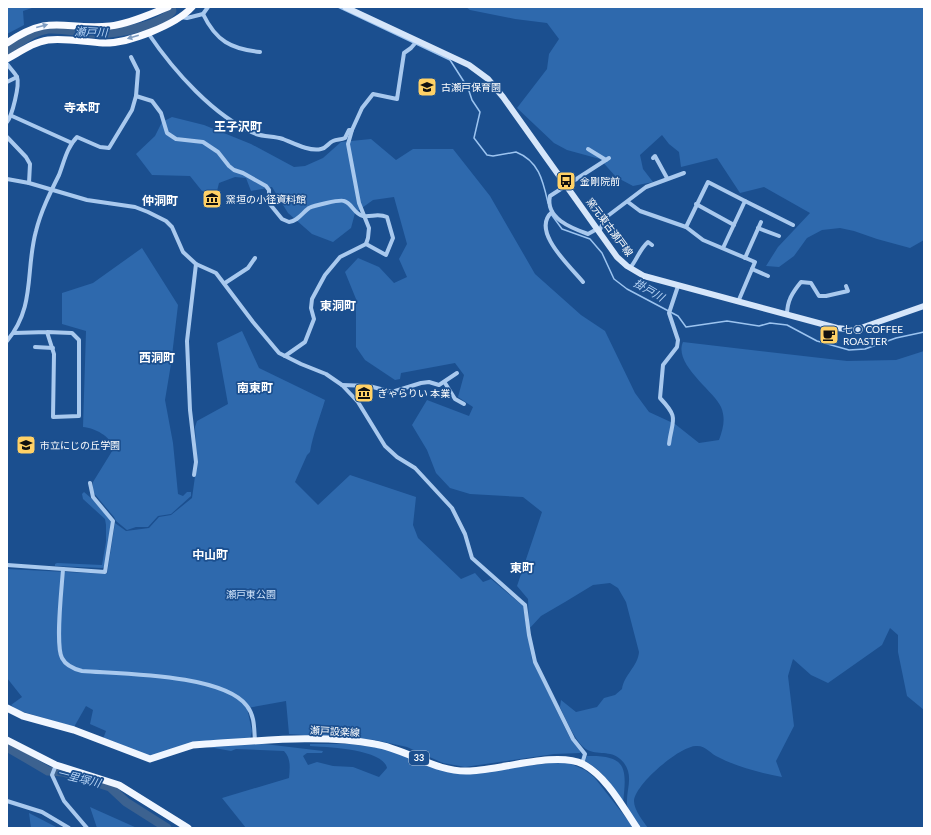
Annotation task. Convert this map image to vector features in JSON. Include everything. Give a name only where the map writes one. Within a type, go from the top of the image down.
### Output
[{"type":"highway","points":[[7,60],[36,43],[47,40],[105,44],[148,33],[170,24],[192,7]]},
{"type":"highway","points":[[7,43],[26,31],[46,24],[110,26],[165,8]]},
{"type":"main road","name":"窯元東古瀬戸線","points":[[345,7],[469,65],[488,79],[503,97],[617,257],[630,268],[644,276],[787,316],[837,328],[856,330],[924,306]]},
{"type":"main road","name":"瀬戸設楽線","points":[[7,708],[23,716],[74,730],[150,759],[192,745],[308,739],[373,743],[403,751],[440,767],[465,772],[560,759],[582,764],[604,781],[637,828]]},
{"type":"main road","points":[[7,740],[55,766],[119,785],[188,828]]},
{"type":"street","points":[[181,17],[187,18],[203,14],[208,7]]},
{"type":"street","points":[[203,14],[214,34],[221,39],[241,50],[260,52]]},
{"type":"street","points":[[148,33],[189,84],[216,110],[255,133],[266,137],[278,138],[294,145],[317,150],[326,147],[332,141],[345,138],[349,130],[352,130]]},
{"type":"street","points":[[284,356],[305,342],[314,319],[311,308],[312,299],[325,276],[340,257],[366,244],[369,233],[365,216],[359,203],[348,144],[352,130],[362,108],[372,94],[397,99],[404,53],[417,41]]},
{"type":"street","points":[[7,341],[14,333],[26,305],[36,230],[50,189],[58,176],[72,143],[77,137],[100,147],[110,148],[132,110],[136,96],[138,71],[131,57]]},
{"type":"street","points":[[7,64],[17,77],[18,88],[11,110],[12,116],[7,122]]},
{"type":"street","points":[[7,82],[17,77]]},
{"type":"street","points":[[136,96],[152,101],[161,113],[167,133],[176,139],[203,142],[218,152],[234,170],[243,173],[266,186],[269,190],[269,203],[282,219],[292,222],[309,208],[342,200],[348,202],[352,209],[365,216],[380,214],[387,217],[393,238],[386,255],[366,244]]},
{"type":"street","points":[[12,116],[72,143]]},
{"type":"street","points":[[7,137],[26,157],[30,164],[29,183]]},
{"type":"street","points":[[584,282],[551,242],[545,224],[551,213],[550,196],[608,159],[588,149]]},
{"type":"street","points":[[653,158],[655,156],[667,178]]},
{"type":"street","points":[[551,213],[567,227],[588,234],[598,230],[605,218],[646,187],[684,173]]},
{"type":"street","points":[[7,179],[29,183],[87,200],[135,207],[158,216],[170,225],[183,252],[196,264],[212,270],[225,283],[253,322],[279,353],[326,374],[342,385],[358,402],[385,446],[397,457],[415,468],[452,508],[465,534],[472,558],[525,605],[529,635],[535,662],[573,739],[585,754],[582,764]]},
{"type":"street","points":[[686,227],[708,182],[793,225]]},
{"type":"street","points":[[724,248],[745,200]]},
{"type":"street","points":[[628,202],[640,211],[686,227],[703,240],[754,262],[738,302]]},
{"type":"street","points":[[696,204],[734,225]]},
{"type":"street","points":[[746,258],[761,222]]},
{"type":"street","points":[[758,228],[779,236]]},
{"type":"street","points":[[630,268],[635,262],[640,248],[648,242],[652,245]]},
{"type":"street","points":[[225,283],[248,268],[255,258]]},
{"type":"street","points":[[194,475],[196,455],[190,410],[187,341],[196,264]]},
{"type":"street","points":[[752,269],[768,276]]},
{"type":"street","points":[[787,316],[787,305],[792,293],[801,282],[811,283],[819,296],[848,291],[846,286]]},
{"type":"street","points":[[670,444],[674,419],[672,411],[660,398],[663,365],[677,347],[678,340],[670,312],[678,286]]},
{"type":"street","points":[[14,333],[47,332],[70,333],[79,340],[79,416],[53,417],[53,348],[47,332]]},
{"type":"street","points":[[35,347],[53,348]]},
{"type":"street","points":[[342,385],[369,386],[392,392],[421,383],[429,382],[439,385],[445,383],[457,374]]},
{"type":"street","points":[[445,383],[455,399],[464,404]]},
{"type":"street","points":[[7,565],[105,572],[113,521],[93,497],[90,483]]},
{"type":"street","points":[[63,568],[59,646],[63,660],[68,665],[82,671],[182,678],[230,693],[244,702],[251,712],[255,741]]},
{"type":"street","points":[[55,766],[52,774],[64,801],[87,828]]},
{"type":"street","points":[[7,801],[42,812],[69,828]]},
{"type":"green space","points":[[7,7],[35,7],[23,11],[24,25],[7,34]]},
{"type":"green space","points":[[466,7],[924,7],[924,240],[910,248],[840,228],[822,230],[807,238],[794,256],[779,267],[766,266],[778,247],[810,213],[764,187],[740,193],[717,158],[681,167],[679,152],[669,144],[662,135],[640,155],[643,169],[653,182],[633,186],[616,177],[600,159],[567,150],[554,143],[517,108],[547,69],[549,54],[559,39],[547,23],[515,19],[470,10]]},
{"type":"green space","points":[[172,117],[204,125],[251,144],[294,167],[305,166],[323,158],[341,142],[371,139],[396,160],[413,149],[453,149],[490,196],[535,274],[581,315],[605,331],[635,393],[649,412],[675,424],[699,443],[719,440],[723,428],[723,411],[717,401],[689,368],[681,350],[683,342],[847,361],[896,360],[924,351],[924,710],[907,696],[898,652],[898,635],[890,628],[882,645],[828,683],[811,675],[793,659],[788,676],[794,726],[776,761],[782,777],[741,767],[715,756],[708,750],[699,746],[689,748],[680,752],[659,767],[642,785],[636,794],[634,801],[635,808],[648,828],[641,828],[632,817],[628,808],[627,799],[629,773],[624,763],[616,756],[590,751],[585,748],[572,732],[560,707],[561,700],[576,712],[597,707],[604,698],[615,695],[622,689],[625,679],[636,662],[639,652],[626,602],[618,588],[610,583],[593,585],[541,616],[529,629],[528,599],[517,586],[542,512],[523,497],[470,494],[450,488],[436,473],[427,450],[412,425],[427,400],[469,416],[473,407],[458,397],[464,375],[455,363],[401,373],[400,379],[395,380],[365,360],[356,347],[356,299],[345,272],[358,258],[379,267],[394,283],[407,277],[399,259],[407,244],[394,197],[373,200],[355,213],[351,228],[333,242],[312,234],[288,213],[272,187],[251,191],[246,178],[235,177],[219,183],[217,191],[202,191],[190,176],[152,175],[136,154],[155,136],[162,122]]},
{"type":"green space","points":[[142,248],[178,305],[165,400],[173,443],[178,494],[183,496],[187,492],[191,492],[191,496],[171,514],[158,516],[148,527],[136,527],[127,530],[116,521],[93,492],[93,482],[114,448],[106,436],[102,433],[83,427],[86,331],[62,324],[62,293],[93,283]]},
{"type":"green space","name":"瀬戸東公園","points":[[242,331],[259,368],[325,400],[310,452],[307,455],[295,482],[318,505],[350,475],[416,497],[413,525],[418,538],[461,579],[475,573],[483,582],[491,579],[523,606],[532,660],[570,738],[581,750],[580,753],[554,754],[465,767],[443,763],[407,747],[375,740],[289,734],[286,701],[247,708],[252,731],[250,739],[197,743],[152,757],[103,739],[106,731],[90,724],[93,710],[86,706],[74,727],[17,710],[11,705],[22,697],[7,678],[7,569],[107,574],[115,523],[126,531],[149,528],[159,517],[171,515],[192,498],[197,462],[195,427],[197,421],[228,404],[217,343]]},
{"type":"green space","points":[[84,492],[112,521],[105,567],[55,566],[57,563],[102,565],[106,542],[105,519],[83,499],[82,494]]},
{"type":"green space","points":[[256,743],[323,751],[322,753],[307,753],[303,756],[308,765],[317,762],[333,766],[353,767],[379,777],[387,768],[383,762],[376,757],[353,750],[310,746],[310,744],[350,744],[383,748],[464,774],[550,763],[569,763],[585,770],[594,777],[634,828],[246,828],[222,798],[289,778],[290,767],[288,757],[284,751],[236,749],[231,751],[209,747]]},
{"type":"green space","points":[[587,756],[610,758],[617,761],[622,766],[625,781],[623,803],[602,774],[585,761]]},
{"type":"green space","points":[[90,807],[137,828],[97,828]]},
{"type":"green space","points":[[29,813],[58,828],[31,828]]},
{"type":"waterway","name":"瀬戸川","points":[[7,50],[42,30],[59,29],[111,33],[146,26],[166,17],[172,11],[171,7]]},
{"type":"waterway","points":[[338,7],[450,60],[468,88],[472,100],[480,112],[474,138],[487,155],[493,156],[516,152],[530,161],[539,173],[548,203]]},
{"type":"waterway","name":"掛戸川","points":[[551,214],[562,229],[590,239],[602,253],[614,279],[627,289],[678,316],[686,327],[727,321],[759,326],[770,323],[787,325],[817,341],[849,350],[865,349],[896,338],[924,332]]},
{"type":"waterway","name":"一里塚川","points":[[7,747],[48,771],[63,772],[110,787],[126,802],[167,828]]},
{"type":"place","name":"古瀬戸保育園","points":[[427,87]]},
{"type":"place","name":"金剛院前","points":[[566,181]]},
{"type":"place","name":"窯垣の小径資料館","points":[[212,199]]},
{"type":"place","name":"七◯ COFFEE ROASTER","points":[[829,335]]},
{"type":"place","name":"ぎゃらりい 本業","points":[[364,393]]},
{"type":"place","name":"市立にじの丘学園","points":[[26,445]]},
{"type":"district","name":"寺本町","points":[[82,108]]},
{"type":"district","name":"王子沢町","points":[[238,127]]},
{"type":"district","name":"仲洞町","points":[[160,201]]},
{"type":"district","name":"東洞町","points":[[338,306]]},
{"type":"district","name":"西洞町","points":[[157,358]]},
{"type":"district","name":"南東町","points":[[255,388]]},
{"type":"district","name":"中山町","points":[[210,555]]},
{"type":"district","name":"東町","points":[[522,568]]}]
